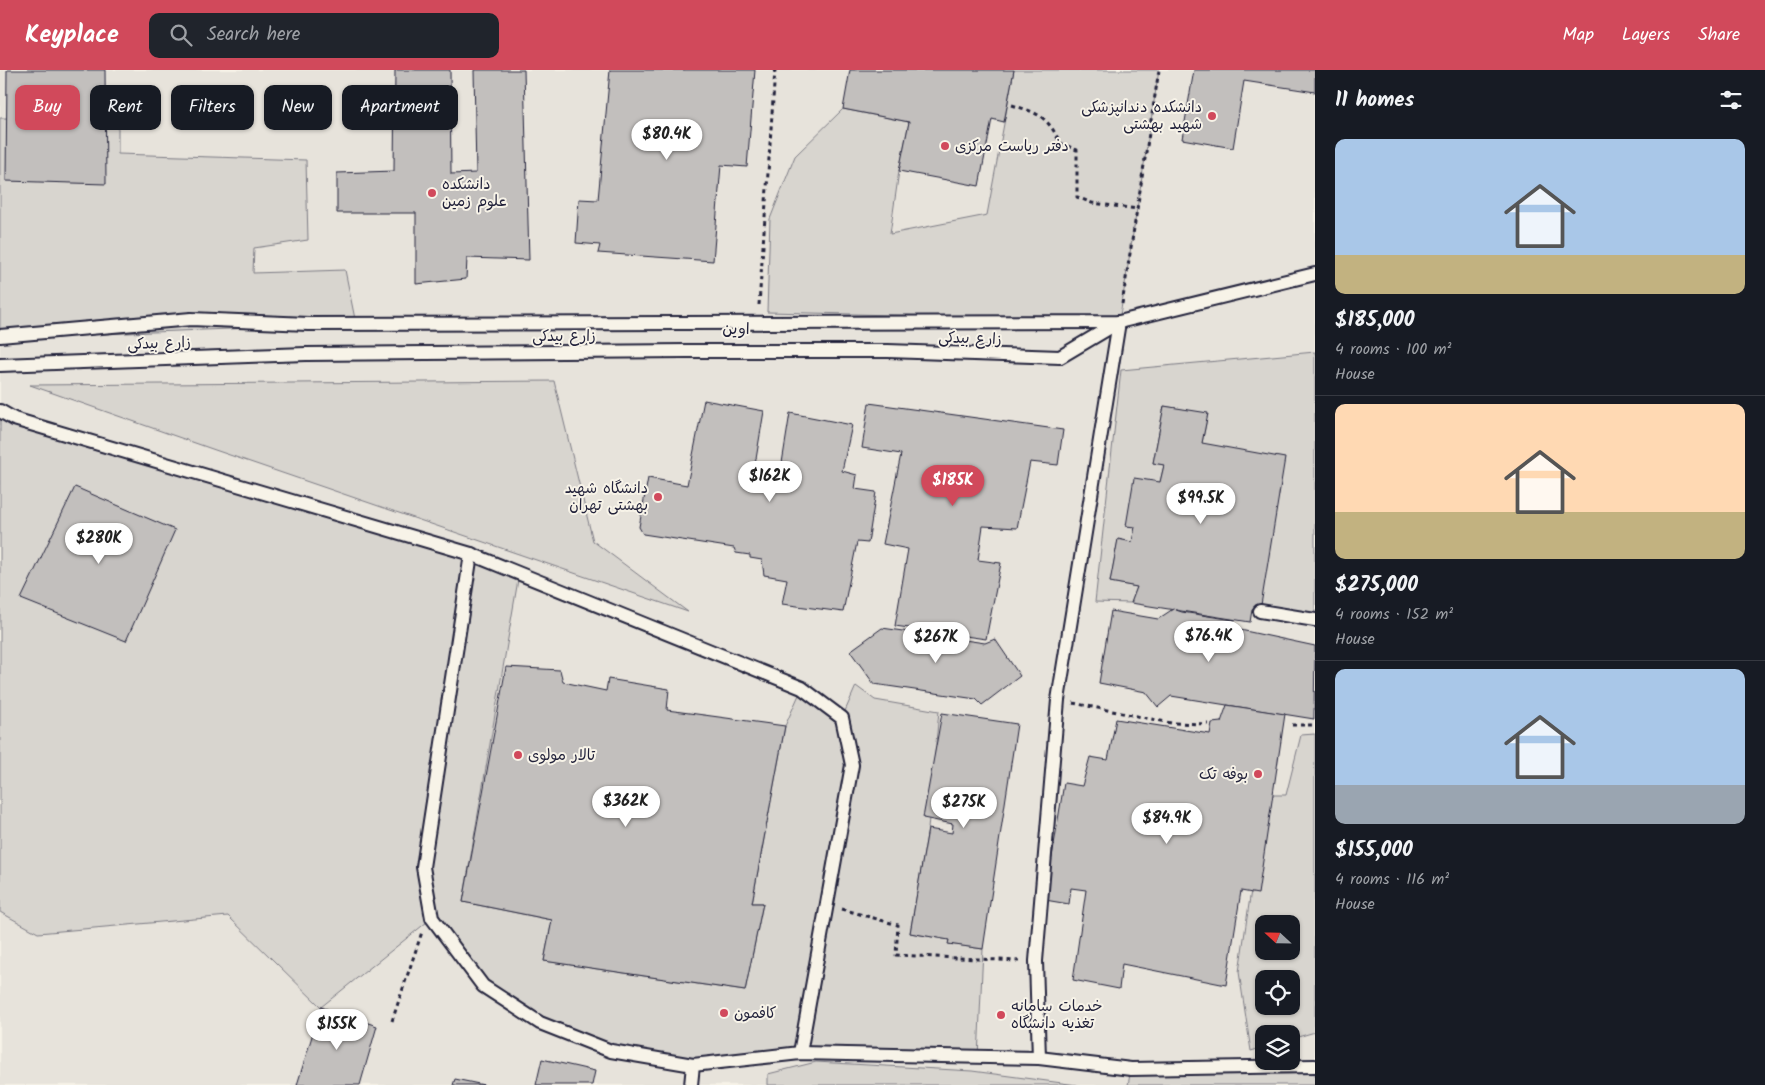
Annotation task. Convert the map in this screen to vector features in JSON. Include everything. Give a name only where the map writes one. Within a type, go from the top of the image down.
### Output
[{"type":"lane","name":"زارع بیدکی","points":[[0,336],[191,319],[308,324],[1119,322],[1315,274]]},
{"type":"lane","name":"زارع بیدکی","points":[[0,365],[316,354],[869,351],[1060,357],[1119,322]]},
{"type":"lane","points":[[1039,1058],[1036,961],[1058,700],[1119,322]]},
{"type":"lane","points":[[0,411],[14,419],[471,554],[802,688],[842,718],[852,765],[800,1054]]},
{"type":"lane","points":[[471,554],[423,868],[432,918],[483,986],[540,1023],[611,1051],[693,1065],[800,1054],[1039,1058],[1131,1069],[1315,1066]]},
{"type":"lane","points":[[1260,611],[1315,620]]},
{"type":"lane","points":[[691,1085],[693,1065]]},
{"type":"path","points":[[758,323],[775,70]]},
{"type":"path","points":[[1119,322],[1159,70]]},
{"type":"path","points":[[1012,105],[1034,111],[1052,127],[1060,143],[1077,150],[1077,197],[1092,203],[1137,209]]},
{"type":"path","points":[[1095,709],[1171,723],[1208,724]]},
{"type":"path","points":[[1292,724],[1315,724]]},
{"type":"path","points":[[827,905],[898,925],[896,955],[1036,961]]},
{"type":"path","points":[[392,1021],[420,934]]},
{"type":"shaded area","name":"دانشگاه شهید بهشتی تهران","points":[[0,70],[1315,70],[1315,1085],[0,1085]]},
{"type":"shaded area","points":[[1014,70],[1159,70],[1119,322],[767,312],[770,219],[795,156],[843,109],[909,122],[899,171],[890,234],[987,215]]},
{"type":"shaded area","points":[[0,118],[15,118],[15,130],[80,130],[80,119],[90,119],[90,130],[118,130],[118,154],[306,160],[308,240],[254,248],[253,273],[345,270],[356,324],[0,338]]},
{"type":"shaded area","points":[[1315,352],[1315,620],[1260,611],[1202,443],[1208,414],[1164,406],[1153,463],[1164,465],[1160,482],[1126,526],[1135,527],[1132,542],[1118,540],[1110,582],[1137,587],[1131,603],[1095,602],[1121,370]]},
{"type":"shaded area","points":[[554,381],[593,541],[688,612],[30,385]]},
{"type":"shaded area","points":[[0,418],[14,419],[519,574],[463,902],[552,920],[544,961],[745,991],[763,903],[752,903],[785,726],[802,688],[842,718],[856,686],[875,700],[939,711],[928,829],[910,933],[949,940],[949,944],[983,949],[978,1058],[800,1053],[693,1065],[611,1051],[540,1023],[483,986],[432,918],[321,1007],[228,916],[38,933],[0,912]]},
{"type":"shaded area","points":[[1315,734],[1315,1032],[1300,1036],[1300,1025],[1255,1025],[1255,1050],[1251,1051],[1239,972],[1265,795],[1286,795],[1301,735]]},
{"type":"shaded area","points":[[816,1062],[972,1071],[1077,1085],[768,1085],[768,1074]]},
{"type":"shaded area","points":[[1300,1066],[1315,1066],[1315,1085],[1128,1085],[1131,1069],[1255,1067],[1255,1070],[1300,1070]]},
{"type":"building","points":[[7,70],[105,70],[105,85],[90,85],[90,130],[106,130],[106,184],[6,181]]},
{"type":"building","name":"دانشکده علوم زمین","points":[[395,70],[450,70],[450,85],[395,85]]},
{"type":"building","name":"دانشکده علوم زمین","points":[[474,70],[524,70],[529,260],[467,258],[466,279],[416,284],[416,213],[337,213],[337,173],[394,171],[394,130],[451,130],[451,174],[476,173]]},
{"type":"building","points":[[610,70],[755,70],[747,167],[721,165],[713,261],[598,253],[600,245],[576,243],[579,199],[598,200]]},
{"type":"building","name":"دفتر ریاست مرکزی","points":[[850,70],[1014,70],[1004,122],[992,119],[979,186],[899,171],[909,122],[843,109]]},
{"type":"building","name":"دانشکده دندانپزشکی شهید بهشتی","points":[[1194,70],[1315,70],[1315,92],[1244,81],[1233,148],[1182,139]]},
{"type":"building","points":[[704,400],[764,411],[752,483],[778,488],[790,413],[852,425],[842,471],[857,475],[855,489],[876,492],[868,543],[857,542],[843,612],[782,604],[787,579],[764,575],[762,560],[750,558],[750,555],[736,553],[734,548],[643,534],[639,527],[648,478],[687,485]]},
{"type":"building","points":[[869,403],[1063,430],[1058,465],[1030,462],[1017,528],[983,526],[978,560],[1001,563],[986,639],[895,626],[908,549],[883,544],[901,454],[862,448]]},
{"type":"building","points":[[1164,406],[1208,413],[1202,443],[1285,458],[1260,611],[1252,610],[1250,622],[1131,603],[1137,587],[1110,582],[1118,539],[1132,542],[1135,527],[1126,526],[1134,478],[1160,482],[1164,465],[1153,463]]},
{"type":"building","points":[[75,487],[175,530],[126,641],[21,599]]},
{"type":"building","points":[[1173,609],[1234,620],[1231,628],[1315,646],[1314,719],[1171,696],[1158,707],[1146,692],[1099,683],[1111,611],[1158,619]]},
{"type":"building","points":[[882,628],[985,643],[995,639],[1020,676],[982,705],[976,699],[874,684],[850,651]]},
{"type":"building","points":[[506,667],[560,670],[563,682],[606,691],[608,679],[669,689],[667,710],[785,726],[752,903],[763,903],[745,991],[544,961],[552,920],[463,902]]},
{"type":"building","points":[[1227,705],[1285,714],[1258,894],[1241,891],[1226,985],[1122,964],[1119,989],[1073,980],[1086,890],[1071,888],[1069,904],[1045,900],[1064,783],[1082,786],[1090,757],[1108,760],[1116,719],[1210,734],[1212,723],[1221,722]]},
{"type":"building","points":[[942,713],[1017,724],[983,949],[948,944],[949,940],[910,933],[928,829],[952,833],[953,824],[923,818]]},
{"type":"building","points":[[321,1007],[377,1026],[360,1085],[297,1085]]},
{"type":"building","points":[[542,1059],[595,1071],[592,1085],[536,1085]]},
{"type":"building","points":[[455,1079],[484,1085],[453,1085]]},
{"type":"place","name":"دانشکده دندانپزشکی شهید بهشتی","points":[[1212,116]]},
{"type":"place","name":"دفتر ریاست مرکزی","points":[[945,146]]},
{"type":"place","name":"دانشکده علوم زمین","points":[[432,193]]},
{"type":"place","name":"دانشگاه شهید بهشتی تهران","points":[[658,497]]},
{"type":"place","name":"تالار مولوی","points":[[518,755]]},
{"type":"place","name":"بوفه تک","points":[[1258,774]]},
{"type":"place","name":"کافمون","points":[[724,1013]]},
{"type":"place","name":"خدمات سامانه تغذیه دانشگاه","points":[[1001,1015]]},
{"type":"district","name":"اوین","points":[[736,328]]}]
